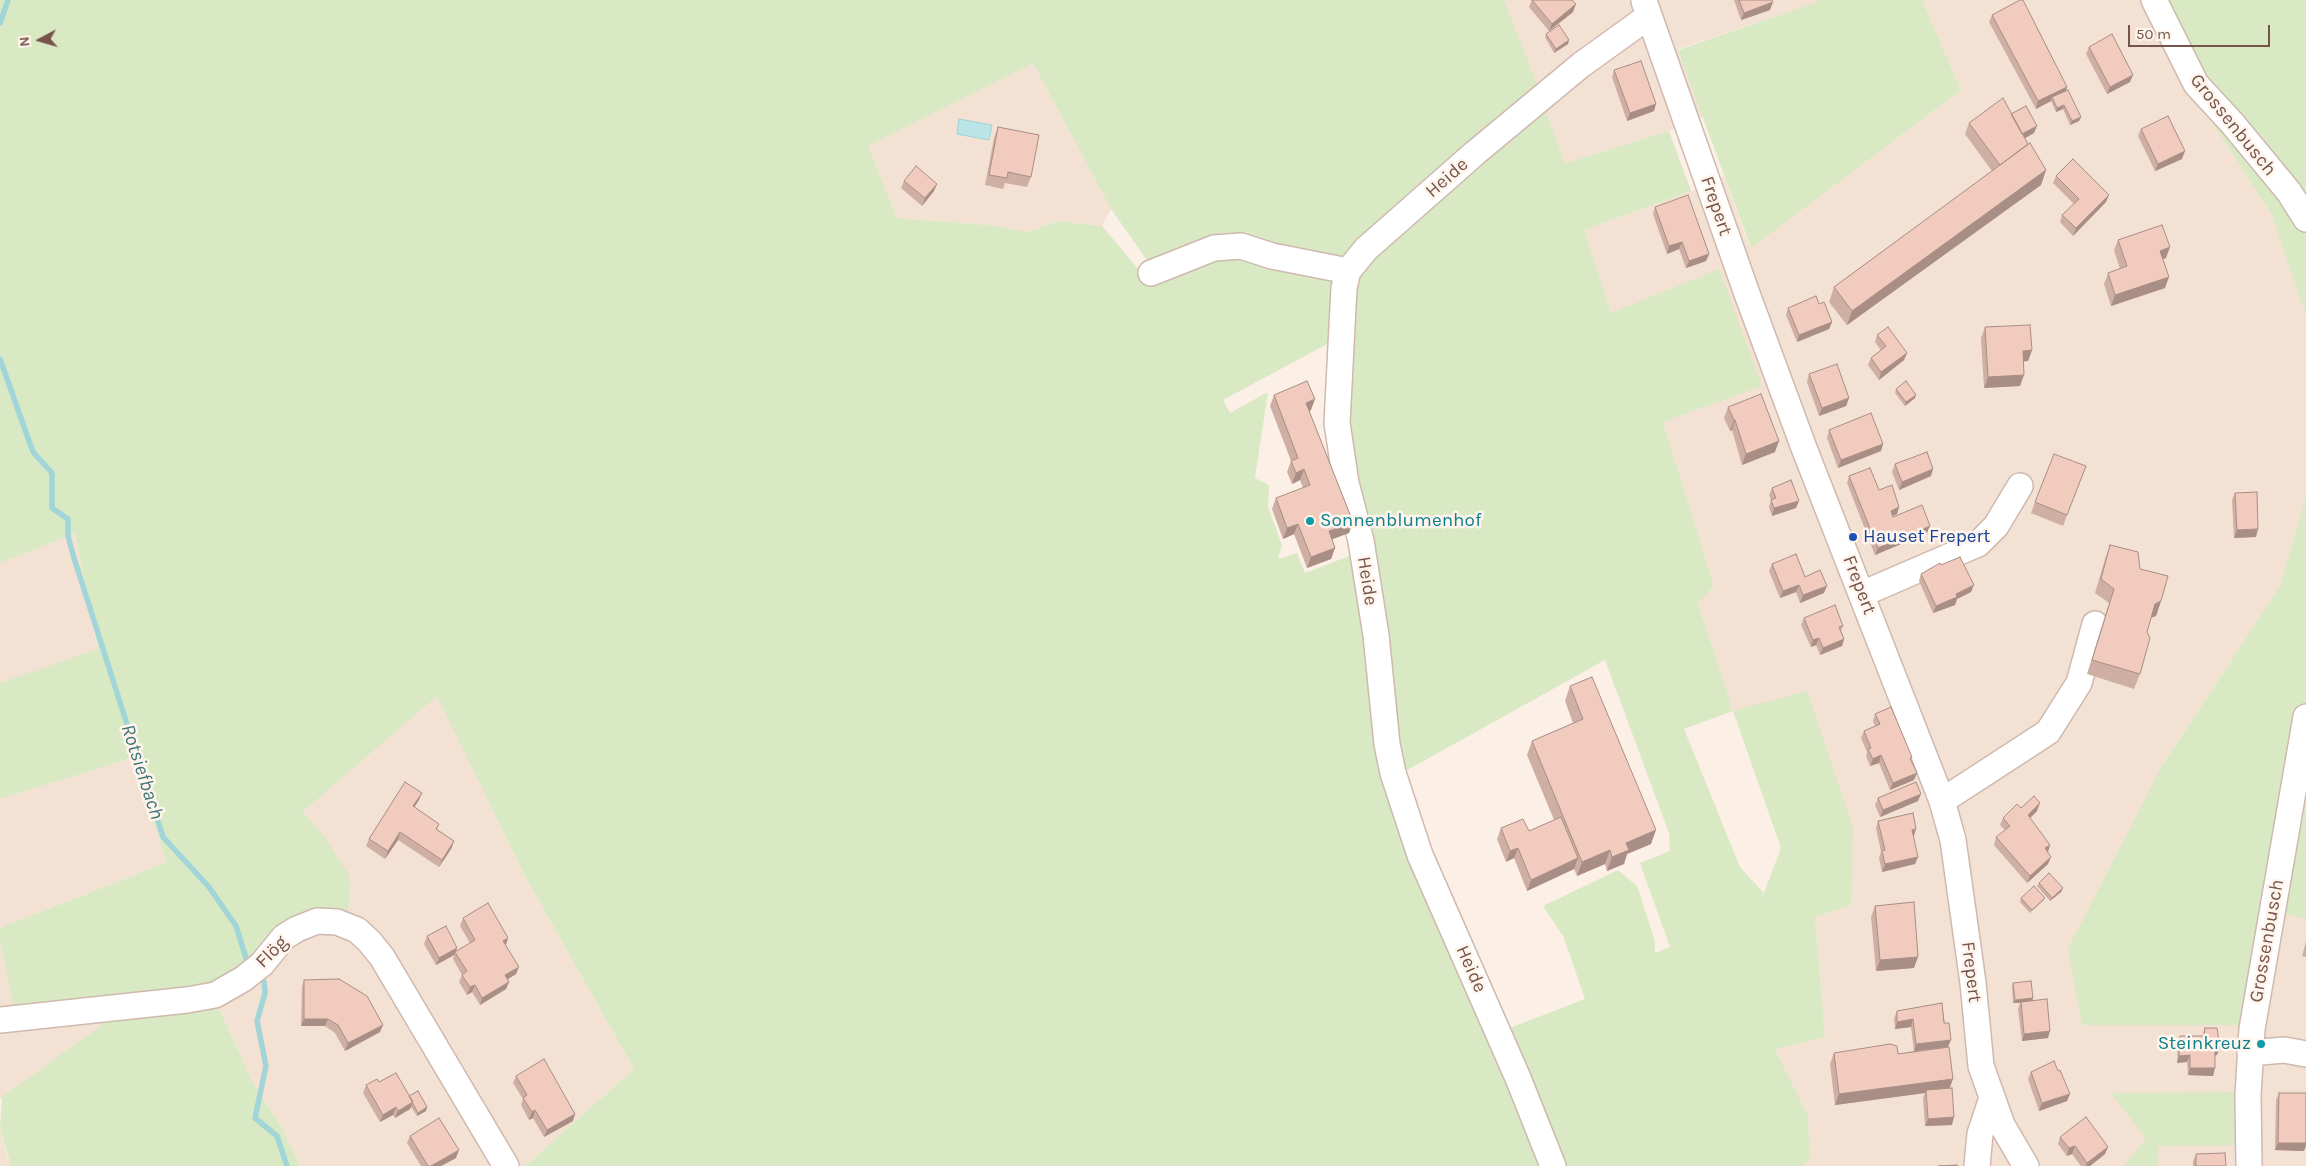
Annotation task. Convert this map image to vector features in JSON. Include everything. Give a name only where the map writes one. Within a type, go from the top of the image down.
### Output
[{"type":"street","name":"Grossenbusch","points":[[2154,0],[2196,84],[2289,192],[2306,219]]},
{"type":"street","name":"Heide","points":[[1553,1166],[1515,1070],[1420,855],[1393,773],[1376,635],[1361,541],[1346,483],[1337,422],[1343,297],[1348,272],[1366,249],[1483,146],[1581,65],[1646,8]]},
{"type":"street","name":"Frepert","points":[[1646,8],[1749,300],[1804,448],[1942,801],[1953,840],[1973,983],[1981,1066],[2002,1125],[2026,1166]]},
{"type":"street","points":[[1151,273],[1214,248],[1242,246],[1272,256],[1348,272]]},
{"type":"street","points":[[1862,594],[1978,544],[1996,526],[2020,486]]},
{"type":"street","points":[[1942,801],[2048,732],[2079,683],[2095,624]]},
{"type":"street","name":"Grossenbusch","points":[[2249,1166],[2252,1029],[2306,717]]},
{"type":"street","name":"Flög","points":[[0,1020],[187,1000],[215,995],[253,971],[284,937],[297,928],[317,921],[337,922],[357,930],[369,941],[405,993],[506,1166]]},
{"type":"street","points":[[2250,1053],[2284,1050],[2306,1054]]},
{"type":"street","points":[[1977,1166],[1980,1134],[1992,1098]]},
{"type":"shaded area","points":[[1504,0],[1817,0],[1818,2],[1678,49],[1703,117],[1669,131],[1565,163]]},
{"type":"shaded area","points":[[1922,0],[2143,0],[2182,77],[2271,213],[2306,317],[2306,496],[2280,586],[2162,766],[2261,908],[2306,919],[2306,1166],[1802,1166],[1810,1160],[1808,1116],[1775,1049],[1825,1037],[1815,916],[1733,711],[1698,602],[1714,586],[1663,422],[1761,386],[1611,313],[1584,230],[1691,191],[1724,176],[1750,248],[1961,90]]},
{"type":"shaded area","points":[[1033,63],[1111,209],[1102,226],[1057,221],[1028,232],[989,225],[897,218],[868,146]]},
{"type":"shaded area","points":[[75,533],[98,650],[0,683],[0,563]]},
{"type":"shaded area","points":[[437,695],[525,876],[634,1069],[525,1166],[300,1166],[282,1128],[254,1085],[217,1004],[322,833],[301,812]]},
{"type":"shaded area","points":[[132,758],[167,862],[0,928],[0,799]]},
{"type":"shaded area","points":[[0,939],[18,1028],[106,1019],[103,1024],[0,1099]]},
{"type":"shaded area","points":[[0,1128],[7,1155],[11,1166],[0,1166]]},
{"type":"green space","points":[[0,0],[1504,0],[1539,89],[1362,241],[1331,342],[1223,400],[1230,413],[1268,392],[1255,478],[1269,485],[1268,507],[1282,545],[1278,559],[1297,553],[1305,573],[1357,553],[1372,700],[1538,1166],[525,1166],[634,1069],[525,876],[437,696],[302,812],[322,833],[350,877],[348,916],[203,987],[14,1009],[0,939],[0,928],[167,862],[132,758],[0,799],[0,683],[98,649],[75,533],[0,563]],"holes":[[[1033,63],[1111,209],[1151,266],[1139,270],[1102,226],[1057,221],[1028,232],[989,225],[897,218],[868,146]]]},
{"type":"green space","points":[[1817,0],[1922,0],[1961,90],[1751,248],[1678,50],[1817,2]]},
{"type":"green space","points":[[2143,0],[2306,0],[2306,317],[2271,213],[2182,77]]},
{"type":"green space","points":[[1545,109],[1565,163],[1669,131],[1691,191],[1584,230],[1611,313],[1719,269],[1762,386],[1663,422],[1714,586],[1698,603],[1733,711],[1807,691],[1853,827],[1851,905],[1815,917],[1825,1037],[1775,1049],[1808,1116],[1810,1160],[1802,1166],[1560,1166],[1507,1029],[1585,999],[1564,938],[1543,906],[1618,870],[1637,886],[1655,941],[1655,953],[1670,947],[1640,863],[1670,851],[1669,833],[1605,660],[1402,773],[1384,632],[1350,422],[1351,329],[1359,273],[1375,254]],"holes":[[[1733,711],[1781,848],[1761,901],[1763,892],[1740,867],[1684,729]]]},
{"type":"green space","points":[[2306,496],[2306,919],[2261,908],[2242,1025],[2082,1025],[2068,949],[2162,766],[2280,586]]},
{"type":"green space","points":[[217,1004],[254,1085],[282,1128],[300,1166],[11,1166],[0,1128],[2,1097],[103,1024],[106,1019]]},
{"type":"green space","points":[[2237,1092],[2237,1145],[2158,1146],[2157,1166],[2124,1166],[2146,1138],[2111,1093]]},
{"type":"water","points":[[959,119],[992,125],[989,140],[957,134]]},
{"type":"building","points":[[1532,0],[1572,0],[1576,4],[1552,24]]},
{"type":"building","points":[[1739,0],[1772,0],[1773,2],[1744,13]]},
{"type":"building","points":[[2023,0],[2067,87],[2038,101],[1992,15]]},
{"type":"building","points":[[1559,25],[1569,40],[1556,49],[1546,34]]},
{"type":"building","points":[[2112,34],[2133,75],[2110,87],[2089,47]]},
{"type":"building","points":[[1641,61],[1656,104],[1630,113],[1614,70]]},
{"type":"building","points":[[2068,90],[2081,117],[2072,121],[2064,105],[2057,108],[2052,97]]},
{"type":"building","points":[[2003,98],[2028,144],[2000,165],[1969,123]]},
{"type":"building","points":[[2026,106],[2037,126],[2022,134],[2011,114]]},
{"type":"building","points":[[2168,116],[2185,151],[2158,164],[2141,129]]},
{"type":"building","points":[[998,127],[1039,135],[1031,177],[1008,172],[1007,178],[989,175]]},
{"type":"building","points":[[2030,143],[2046,170],[1852,311],[1834,287]]},
{"type":"building","points":[[2073,159],[2109,195],[2076,228],[2062,215],[2079,199],[2056,176]]},
{"type":"building","points":[[916,166],[937,184],[925,198],[904,181]]},
{"type":"building","points":[[1688,195],[1709,254],[1689,261],[1682,242],[1669,246],[1655,207]]},
{"type":"building","points":[[2162,225],[2170,247],[2160,251],[2169,277],[2115,295],[2108,273],[2127,266],[2118,240]]},
{"type":"building","points":[[1816,296],[1819,304],[1824,302],[1832,322],[1799,335],[1788,308]]},
{"type":"building","points":[[2030,325],[2032,350],[2023,351],[2024,375],[1988,377],[1985,327]]},
{"type":"building","points":[[1888,327],[1907,353],[1881,372],[1871,358],[1886,346],[1877,335]]},
{"type":"building","points":[[1837,364],[1849,398],[1822,408],[1809,374]]},
{"type":"building","points":[[1307,381],[1315,399],[1306,403],[1353,522],[1329,531],[1335,548],[1311,557],[1298,524],[1287,528],[1276,498],[1310,485],[1304,469],[1296,473],[1291,461],[1298,458],[1274,395]]},
{"type":"building","points":[[1906,381],[1916,395],[1906,402],[1896,389]]},
{"type":"building","points":[[1761,394],[1779,441],[1746,454],[1735,420],[1728,407]]},
{"type":"building","points":[[1871,413],[1883,444],[1841,460],[1829,430]]},
{"type":"building","points":[[1927,452],[1933,469],[1902,482],[1895,464]]},
{"type":"building","points":[[2054,454],[2086,466],[2067,515],[2035,502]]},
{"type":"building","points":[[1870,468],[1879,490],[1892,485],[1899,507],[1891,511],[1893,517],[1922,505],[1930,526],[1878,548],[1849,476]]},
{"type":"building","points":[[1791,480],[1799,501],[1774,508],[1771,500],[1776,498],[1772,488]]},
{"type":"building","points":[[2257,492],[2258,529],[2237,530],[2235,493]]},
{"type":"building","points":[[2110,545],[2138,552],[2140,569],[2168,576],[2161,601],[2155,604],[2147,632],[2150,638],[2140,674],[2092,660],[2114,589],[2101,579]]},
{"type":"building","points":[[1796,554],[1805,577],[1820,570],[1827,586],[1803,595],[1799,585],[1783,591],[1772,564]]},
{"type":"building","points":[[1960,557],[1974,585],[1956,594],[1957,597],[1936,606],[1921,574],[1940,563],[1941,565]]},
{"type":"building","points":[[1835,605],[1843,626],[1839,627],[1844,639],[1823,648],[1819,638],[1813,640],[1804,618]]},
{"type":"building","points":[[1592,677],[1656,830],[1626,843],[1629,850],[1612,857],[1610,850],[1582,862],[1532,741],[1583,719],[1570,686]]},
{"type":"building","points":[[1891,707],[1917,773],[1893,783],[1881,755],[1873,759],[1868,749],[1871,748],[1864,731],[1880,724],[1875,714]]},
{"type":"building","points":[[405,782],[422,793],[413,806],[439,824],[436,829],[454,841],[442,860],[400,832],[388,851],[369,839]]},
{"type":"building","points":[[1916,782],[1921,794],[1883,810],[1878,798]]},
{"type":"building","points":[[2034,796],[2040,803],[2028,815],[2050,845],[2045,848],[2051,857],[2030,876],[1996,837],[2010,826],[2003,818],[2017,804],[2021,808]]},
{"type":"building","points":[[1913,813],[1916,829],[1912,830],[1918,857],[1885,864],[1882,851],[1885,850],[1878,821]]},
{"type":"building","points":[[1561,817],[1578,858],[1531,880],[1518,848],[1510,851],[1501,828],[1523,819],[1529,831]]},
{"type":"building","points":[[2049,873],[2063,888],[2052,898],[2039,883]]},
{"type":"building","points":[[2034,886],[2045,898],[2032,910],[2021,898]]},
{"type":"building","points":[[1914,902],[1918,957],[1880,960],[1875,906]]},
{"type":"building","points":[[488,903],[508,938],[503,941],[519,967],[505,975],[509,982],[482,998],[475,985],[470,987],[462,975],[467,971],[455,952],[475,940],[463,918]]},
{"type":"building","points":[[446,926],[457,948],[439,958],[427,936]]},
{"type":"building","points":[[339,979],[367,996],[383,1025],[348,1043],[338,1025],[328,1019],[304,1019],[304,980]]},
{"type":"building","points":[[2031,981],[2033,998],[2015,1000],[2013,983]]},
{"type":"building","points":[[2047,999],[2050,1031],[2024,1034],[2021,1002]]},
{"type":"building","points":[[1942,1003],[1944,1023],[1949,1023],[1951,1040],[1916,1044],[1913,1019],[1897,1022],[1897,1011]]},
{"type":"building","points":[[2205,1028],[2217,1028],[2220,1048],[2215,1048],[2215,1068],[2190,1068],[2190,1055],[2179,1056],[2180,1036],[2204,1036]]},
{"type":"building","points":[[1890,1044],[1897,1046],[1898,1054],[1949,1047],[1953,1079],[1839,1094],[1834,1053]]},
{"type":"building","points":[[544,1059],[575,1114],[547,1130],[535,1110],[532,1112],[523,1098],[527,1095],[516,1076]]},
{"type":"building","points":[[2054,1061],[2070,1094],[2042,1103],[2031,1072]]},
{"type":"building","points":[[396,1073],[413,1102],[398,1111],[396,1107],[383,1115],[366,1085],[377,1079],[379,1082]]},
{"type":"building","points":[[1952,1088],[1954,1117],[1928,1119],[1926,1090]]},
{"type":"building","points":[[418,1091],[427,1107],[418,1113],[409,1096]]},
{"type":"building","points":[[2279,1093],[2306,1093],[2306,1143],[2278,1143]]},
{"type":"building","points":[[2086,1117],[2108,1147],[2087,1163],[2075,1146],[2069,1148],[2060,1137]]},
{"type":"building","points":[[439,1118],[459,1150],[428,1166],[410,1136]]},
{"type":"building","points":[[2225,1153],[2226,1166],[2196,1166],[2196,1154]]},
{"type":"waterway","name":"Rotsiefbach","points":[[0,23],[8,0]]},
{"type":"waterway","name":"Rotsiefbach","points":[[0,359],[33,452],[52,473],[52,508],[68,519],[68,536],[74,558],[163,837],[209,887],[236,926],[246,958],[251,966]]},
{"type":"waterway","name":"Rotsiefbach","points":[[258,975],[264,982],[265,993],[257,1021],[266,1066],[255,1118],[277,1136],[287,1166]]},
{"type":"place","name":"Sonnenblumenhof","points":[[1310,521]]},
{"type":"place","name":"Hauset Frepert","points":[[1853,537]]},
{"type":"place","name":"Steinkreuz","points":[[2261,1044]]}]
